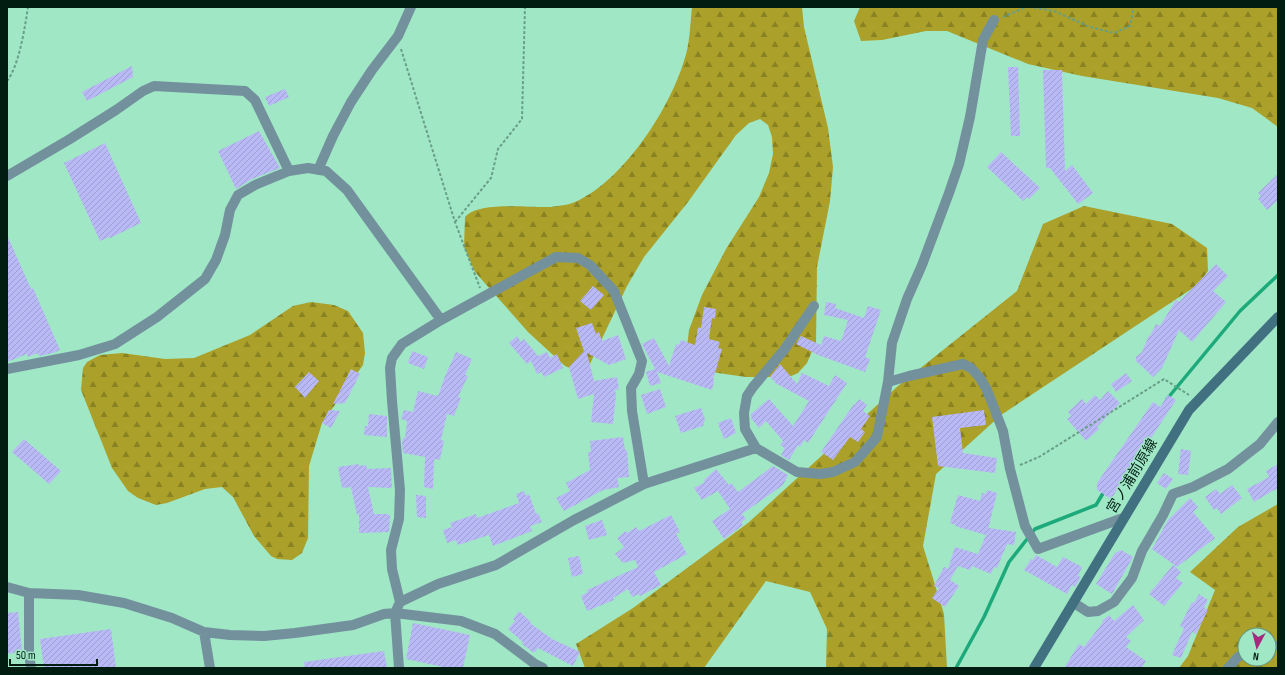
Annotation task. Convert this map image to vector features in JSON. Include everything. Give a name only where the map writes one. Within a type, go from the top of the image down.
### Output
[{"type":"main road","name":"宮ノ浦前原線","points":[[1034,668],[1189,410],[1278,317]]},
{"type":"street","points":[[318,170],[333,136],[351,102],[372,70],[398,36],[411,7]]},
{"type":"street","points":[[814,306],[784,350],[747,396],[744,413],[745,429],[756,448],[797,472],[820,474],[833,472],[855,462],[878,437],[888,382],[892,343],[907,299],[922,265],[959,164],[970,117],[983,40],[994,20]]},
{"type":"street","points":[[7,176],[90,127],[143,91],[154,86],[245,92],[255,100],[288,171]]},
{"type":"street","points":[[7,369],[79,355],[114,344],[157,317],[205,279],[216,260],[225,235],[230,210],[238,195],[255,185],[288,171],[308,168],[326,171],[346,190],[441,320]]},
{"type":"street","points":[[399,668],[395,613],[400,602],[392,569],[391,550],[399,519],[400,490],[390,368],[392,358],[402,344],[441,320],[556,257],[567,256],[578,258],[590,265],[614,291],[642,362],[639,374],[631,388],[632,412],[644,484]]},
{"type":"street","points":[[888,382],[963,364],[971,368],[980,378],[987,390],[1001,424],[1010,469],[1025,526],[1038,549],[1123,518]]},
{"type":"street","points":[[1074,603],[1088,612],[1098,611],[1114,602],[1132,578],[1142,551],[1163,515],[1172,494],[1193,487],[1228,469],[1260,444],[1278,422]]},
{"type":"street","points":[[400,602],[438,584],[496,565],[574,520],[644,484],[756,448]]},
{"type":"street","points":[[7,587],[29,592],[78,595],[124,603],[172,618],[204,632],[264,636],[287,634],[353,625],[384,614],[395,613],[461,621],[495,634],[535,664],[543,668]]},
{"type":"street","points":[[29,592],[29,653],[31,668]]},
{"type":"street","points":[[204,632],[210,668]]},
{"type":"street","points":[[1228,668],[1237,658]]},
{"type":"path","points":[[7,81],[12,75],[24,35],[28,7]]},
{"type":"path","points":[[455,222],[491,178],[498,149],[522,119],[525,7]]},
{"type":"path","points":[[994,20],[1028,7],[1054,11],[1090,27],[1114,33],[1130,26],[1133,11],[1132,7]]},
{"type":"path","points":[[398,36],[455,222],[484,296]]},
{"type":"path","points":[[1010,469],[1039,457],[1164,379],[1197,400]]},
{"type":"green space","points":[[692,7],[802,7],[804,27],[828,128],[833,167],[830,201],[817,267],[816,342],[807,363],[798,373],[789,377],[746,377],[704,371],[686,355],[689,330],[702,295],[726,249],[759,197],[769,173],[773,154],[772,137],[768,125],[760,119],[749,123],[736,135],[688,202],[644,257],[627,286],[589,366],[579,372],[565,366],[528,332],[475,272],[464,247],[465,217],[472,212],[493,207],[551,207],[572,203],[593,192],[627,161],[656,122],[677,80],[688,48]]},
{"type":"green space","points":[[860,7],[1278,7],[1278,127],[1252,108],[1218,98],[1082,76],[1028,64],[947,31],[926,31],[882,40],[861,41],[854,21]]},
{"type":"green space","points":[[1084,206],[1172,224],[1207,248],[1208,271],[1199,284],[1001,415],[936,474],[923,546],[944,614],[947,668],[826,668],[827,629],[810,592],[766,581],[704,668],[585,668],[576,644],[633,608],[748,523],[898,386],[1017,291],[1043,224]]},
{"type":"green space","points":[[311,302],[334,305],[348,311],[363,333],[365,353],[363,365],[322,423],[309,466],[308,538],[302,553],[292,560],[277,559],[271,556],[254,536],[233,497],[222,487],[205,489],[167,503],[156,505],[138,498],[128,491],[112,468],[81,390],[83,368],[87,362],[100,355],[122,353],[165,359],[194,358],[250,335],[293,306]]},
{"type":"green space","points":[[1278,504],[1278,668],[1179,668],[1188,656],[1215,590],[1190,572],[1238,527]]},
{"type":"building","points":[[132,66],[133,77],[87,101],[82,92]]},
{"type":"building","points":[[1008,67],[1018,67],[1020,136],[1011,136]]},
{"type":"building","points":[[1043,70],[1062,70],[1065,171],[1072,165],[1093,193],[1078,204],[1050,168],[1046,168]]},
{"type":"building","points":[[285,89],[289,97],[269,106],[265,97]]},
{"type":"building","points":[[259,131],[280,168],[252,179],[236,189],[218,151]]},
{"type":"building","points":[[105,143],[141,223],[110,238],[109,237],[100,241],[64,163]]},
{"type":"building","points":[[1001,152],[1040,188],[1029,199],[1027,197],[1023,201],[987,167]]},
{"type":"building","points":[[1278,174],[1278,200],[1267,210],[1258,199],[1261,196],[1258,193]]},
{"type":"building","points":[[7,235],[31,289],[33,288],[60,350],[39,356],[38,353],[28,357],[27,354],[7,362]]},
{"type":"building","points":[[1216,264],[1228,276],[1213,291],[1226,302],[1192,342],[1179,330],[1162,368],[1153,377],[1136,361],[1136,357],[1142,352],[1149,335],[1150,336],[1156,324],[1160,326],[1176,300],[1179,302]]},
{"type":"building","points":[[593,286],[604,295],[591,310],[580,301]]},
{"type":"building","points":[[826,302],[836,304],[835,308],[864,318],[868,306],[881,310],[865,357],[870,359],[865,372],[818,355],[796,344],[801,336],[821,345],[824,336],[841,341],[848,320],[824,315]]},
{"type":"building","points":[[704,307],[716,309],[715,319],[712,318],[709,339],[720,342],[718,348],[722,349],[714,377],[713,376],[714,382],[712,390],[657,372],[661,383],[650,386],[646,372],[655,369],[642,344],[654,338],[669,366],[676,344],[679,345],[681,340],[695,345],[698,327],[701,328]]},
{"type":"building","points":[[592,323],[596,334],[599,332],[602,341],[618,335],[626,359],[609,365],[587,353],[594,381],[617,377],[619,389],[615,390],[616,395],[613,424],[591,422],[594,394],[578,399],[569,367],[584,351],[576,328]]},
{"type":"building","points":[[517,336],[521,342],[524,339],[538,356],[547,352],[550,358],[557,354],[563,368],[544,377],[541,372],[537,374],[531,361],[527,364],[509,343]]},
{"type":"building","points":[[412,351],[428,357],[424,369],[408,363]]},
{"type":"building","points":[[456,352],[472,359],[465,375],[468,376],[458,397],[461,398],[454,416],[447,414],[441,440],[444,441],[440,460],[434,459],[433,489],[424,487],[425,457],[403,453],[402,443],[403,438],[405,438],[407,421],[401,419],[404,410],[413,412],[418,391],[438,396]]},
{"type":"building","points":[[780,364],[797,384],[802,373],[829,386],[835,375],[847,383],[808,443],[804,440],[800,447],[798,445],[789,460],[781,455],[785,448],[780,445],[783,441],[766,421],[759,428],[751,418],[751,414],[769,399],[793,426],[809,401],[777,384],[770,377]]},
{"type":"building","points":[[351,369],[360,374],[345,403],[333,404]]},
{"type":"building","points":[[309,372],[319,381],[305,398],[295,387]]},
{"type":"building","points":[[1126,373],[1132,381],[1116,392],[1111,384]]},
{"type":"building","points":[[660,389],[666,407],[647,414],[641,395]]},
{"type":"building","points":[[1108,391],[1120,403],[1097,427],[1099,429],[1086,441],[1067,419],[1071,416],[1068,412],[1082,399],[1086,404],[1095,395],[1100,400]]},
{"type":"building","points":[[1168,395],[1176,400],[1111,499],[1097,490],[1097,483],[1153,402],[1160,407]]},
{"type":"building","points":[[859,399],[867,405],[863,411],[870,416],[861,429],[865,432],[858,442],[850,437],[833,460],[821,452]]},
{"type":"building","points":[[701,408],[705,419],[703,426],[681,433],[675,416]]},
{"type":"building","points":[[329,410],[340,411],[331,428],[322,423]]},
{"type":"building","points":[[984,410],[986,425],[960,428],[963,453],[997,458],[995,473],[938,466],[932,417]]},
{"type":"building","points":[[369,414],[387,416],[387,437],[364,435],[365,426],[368,426]]},
{"type":"building","points":[[731,418],[736,433],[724,439],[718,423]]},
{"type":"building","points":[[623,437],[625,450],[627,450],[629,477],[617,478],[619,487],[603,490],[564,511],[556,498],[570,491],[566,483],[590,470],[588,452],[591,452],[590,441]]},
{"type":"building","points":[[24,439],[61,471],[49,484],[12,452]]},
{"type":"building","points":[[1181,449],[1191,451],[1188,475],[1178,474]]},
{"type":"building","points":[[359,464],[359,466],[366,465],[367,469],[391,468],[392,488],[368,487],[374,514],[390,515],[389,532],[359,533],[359,514],[357,515],[351,487],[342,488],[338,467]]},
{"type":"building","points":[[1278,464],[1278,492],[1276,489],[1254,502],[1247,489],[1269,477],[1266,471]]},
{"type":"building","points":[[773,466],[788,475],[783,485],[742,514],[746,519],[741,522],[743,525],[724,539],[712,521],[730,509],[718,491],[702,500],[694,488],[705,482],[704,480],[716,469],[729,485],[731,483],[738,492]]},
{"type":"building","points":[[1164,473],[1173,479],[1166,489],[1157,483]]},
{"type":"building","points":[[1232,485],[1242,498],[1221,514],[1217,508],[1214,510],[1205,497],[1216,489],[1220,494]]},
{"type":"building","points":[[987,490],[997,493],[988,530],[989,528],[1016,532],[1014,545],[1007,544],[997,568],[994,567],[991,574],[972,566],[970,570],[958,566],[950,580],[959,586],[945,607],[932,598],[939,588],[934,586],[944,567],[948,569],[955,547],[978,554],[986,535],[955,526],[956,525],[950,523],[958,495],[980,501],[982,493],[986,494]]},
{"type":"building","points":[[524,491],[526,496],[529,494],[536,514],[538,513],[542,522],[530,526],[532,531],[493,546],[489,535],[458,545],[456,540],[447,543],[443,530],[452,527],[450,523],[476,514],[477,518],[519,503],[516,494]]},
{"type":"building","points":[[416,495],[426,496],[426,518],[417,517]]},
{"type":"building","points":[[1190,498],[1198,507],[1193,512],[1215,538],[1177,567],[1152,549],[1168,520]]},
{"type":"building","points":[[671,515],[680,532],[676,534],[687,554],[654,572],[661,585],[640,596],[638,594],[632,597],[628,589],[613,598],[614,600],[587,611],[581,596],[588,592],[587,590],[638,567],[635,560],[623,563],[615,554],[624,547],[617,538],[626,531],[627,533],[636,527],[639,531]]},
{"type":"building","points":[[602,520],[607,535],[589,540],[585,526]]},
{"type":"building","points":[[1121,550],[1133,557],[1112,594],[1096,584],[1115,553]]},
{"type":"building","points":[[1036,555],[1057,567],[1063,557],[1082,567],[1078,576],[1081,577],[1075,587],[1072,585],[1067,594],[1024,570],[1031,559],[1033,560]]},
{"type":"building","points":[[579,556],[583,574],[572,577],[568,558]]},
{"type":"building","points":[[1173,565],[1181,572],[1176,578],[1183,583],[1164,606],[1149,594]]},
{"type":"building","points":[[1199,594],[1208,600],[1204,608],[1208,610],[1196,634],[1192,632],[1181,658],[1172,655],[1184,628],[1180,626],[1192,602],[1194,603]]},
{"type":"building","points":[[1133,605],[1144,620],[1126,637],[1131,641],[1126,647],[1146,661],[1142,668],[1064,668],[1079,644],[1084,647],[1103,622],[1102,621],[1109,615],[1114,621]]},
{"type":"building","points":[[519,611],[531,622],[530,623],[552,639],[580,652],[573,666],[538,648],[534,653],[522,644],[523,642],[508,629],[515,621],[513,619]]},
{"type":"building","points":[[18,612],[22,651],[7,654],[7,613]]},
{"type":"building","points":[[413,623],[470,635],[463,668],[448,668],[406,659]]},
{"type":"building","points":[[111,629],[116,668],[44,668],[40,639]]},
{"type":"building","points":[[384,651],[387,668],[305,668],[304,662]]},
{"type":"waterway","points":[[1167,399],[1240,311],[1278,275]]},
{"type":"waterway","points":[[956,668],[984,617],[1009,562],[1035,529],[1096,505],[1105,490]]}]
